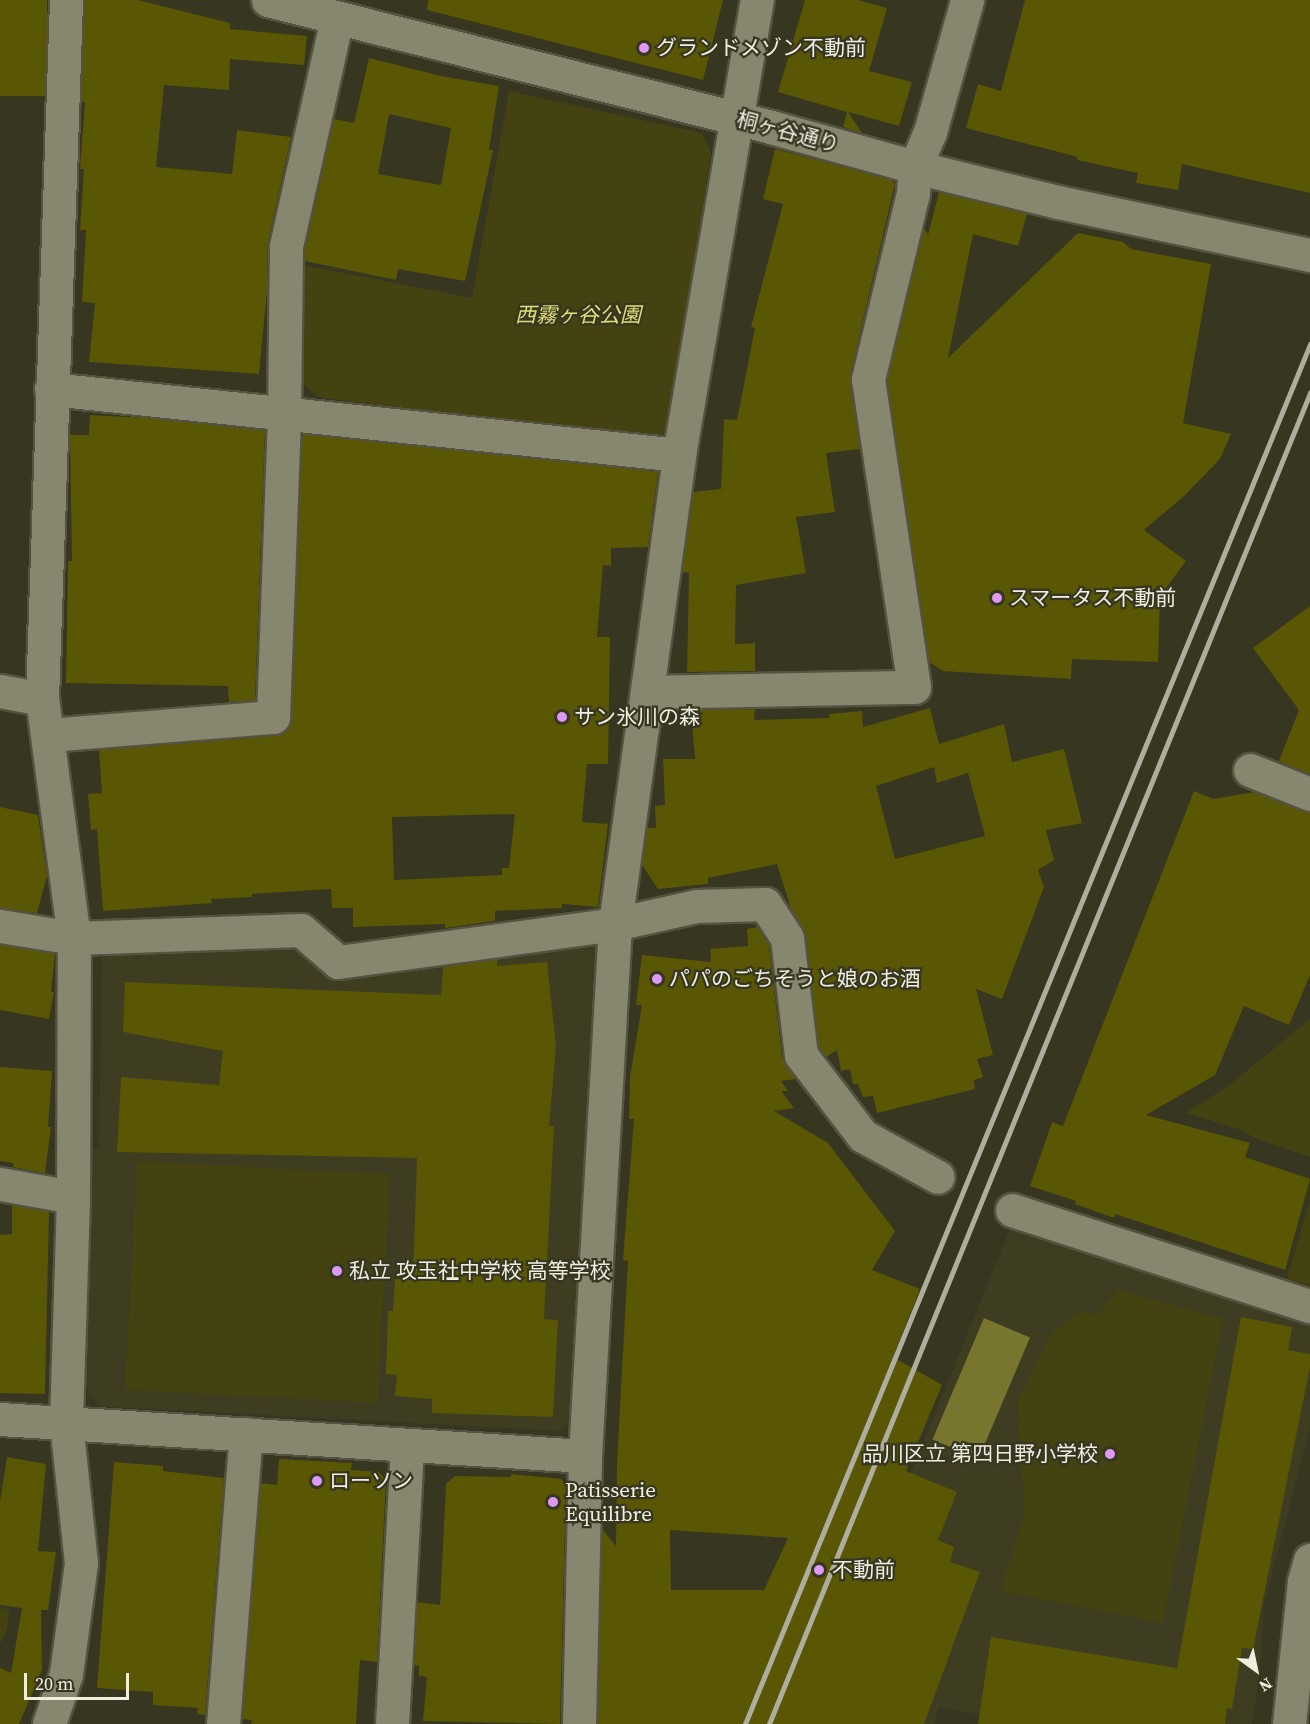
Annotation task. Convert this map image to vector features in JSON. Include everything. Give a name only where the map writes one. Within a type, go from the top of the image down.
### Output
[{"type":"street","points":[[49,1724],[66,1674],[81,1563],[66,1422],[73,1197],[74,938],[42,699],[66,0]]},
{"type":"street","name":"桐ヶ谷通り","points":[[268,0],[1058,202],[1310,255]]},
{"type":"street","points":[[579,1724],[585,1456],[615,924],[679,455],[757,0]]},
{"type":"street","points":[[647,692],[914,687],[868,379],[913,193],[915,167],[930,132],[967,0]]},
{"type":"street","points":[[48,735],[273,717],[284,415],[286,246],[337,18]]},
{"type":"street","points":[[51,389],[679,455]]},
{"type":"street","points":[[0,691],[42,699]]},
{"type":"street","points":[[1250,770],[1310,794]]},
{"type":"street","points":[[0,926],[74,938],[301,930],[338,962],[615,924],[697,906],[765,904],[787,938],[801,1055],[863,1136],[938,1177]]},
{"type":"street","points":[[0,1184],[73,1197]]},
{"type":"street","points":[[1012,1210],[1310,1306]]},
{"type":"street","points":[[0,1419],[585,1456]]},
{"type":"street","points":[[223,1724],[246,1434]]},
{"type":"street","points":[[392,1724],[407,1445]]},
{"type":"street","points":[[1289,1724],[1304,1581],[1310,1560]]},
{"type":"shaded area","name":"私立 攻玉社中学校 高等学校","points":[[600,937],[579,1416],[560,1431],[99,1406],[87,1391],[91,1150],[99,1149],[102,953],[298,944],[337,974],[445,968],[446,960]]},
{"type":"shaded area","name":"品川区立 第四日野小学校","points":[[1014,1219],[1310,1320],[1310,1427],[1264,1605],[1260,1670],[1252,1724],[1033,1724],[938,1707],[935,1724],[818,1724],[810,1721]]},
{"type":"shaded area","points":[[984,1318],[1030,1338],[978,1459],[932,1440]]},
{"type":"green space","name":"西霧ヶ谷公園","points":[[509,91],[701,133],[711,152],[668,430],[654,440],[318,397],[299,380],[297,264],[472,298]]},
{"type":"green space","points":[[1310,1019],[1310,1157],[1252,1137],[1244,1131],[1186,1113],[1227,1087]]},
{"type":"green space","points":[[137,1161],[390,1174],[378,1403],[125,1390]]},
{"type":"green space","points":[[1310,1200],[1310,1285],[1287,1279]]},
{"type":"green space","points":[[1118,1290],[1223,1319],[1163,1623],[1000,1591],[1025,1515],[1017,1403],[1050,1335],[1080,1310],[1096,1316]]},
{"type":"green space","points":[[0,1608],[9,1609],[7,1629],[0,1644]]},
{"type":"building","points":[[0,0],[47,0],[47,96],[0,96]]},
{"type":"building","points":[[85,0],[138,0],[230,23],[230,29],[307,36],[304,65],[230,59],[229,90],[164,85],[156,167],[232,174],[237,130],[291,137],[268,242],[267,291],[259,374],[89,362],[95,303],[82,302],[86,230],[80,230],[84,169],[80,169],[85,102],[81,102]]},
{"type":"building","name":"グランドメゾン不動前","points":[[428,0],[723,0],[703,80],[427,10]]},
{"type":"building","points":[[805,0],[858,0],[887,8],[869,71],[912,82],[899,126],[848,112],[862,133],[843,127],[847,112],[778,92]]},
{"type":"building","points":[[1025,0],[1310,0],[1310,193],[1182,164],[1178,190],[1136,183],[1138,173],[1077,160],[1078,157],[966,128],[978,84],[1001,91]]},
{"type":"building","points":[[369,58],[441,76],[499,86],[489,150],[493,150],[465,281],[398,269],[396,280],[305,261],[305,248],[334,119],[354,123]],"holes":[[[389,114],[451,128],[441,185],[378,174]]]},
{"type":"building","points":[[775,149],[892,180],[895,184],[850,375],[860,449],[826,453],[835,512],[796,517],[806,573],[736,585],[735,644],[755,643],[755,671],[687,672],[689,573],[682,572],[693,492],[721,489],[724,419],[737,420],[755,328],[751,327],[783,204],[763,199]]},
{"type":"building","points":[[939,192],[1027,214],[1018,246],[973,234],[948,358],[1078,233],[1123,242],[1131,249],[1211,264],[1183,423],[1231,434],[1220,459],[1184,496],[1144,530],[1186,561],[1160,596],[1158,662],[1072,659],[1071,679],[943,671],[929,662],[887,380],[924,228],[928,235]]},
{"type":"building","points":[[90,415],[147,418],[265,430],[255,700],[229,702],[228,686],[66,683],[68,561],[72,561],[70,435],[89,435]]},
{"type":"building","points":[[302,434],[658,472],[648,547],[611,548],[611,566],[603,565],[597,637],[610,637],[608,764],[587,764],[582,822],[608,824],[598,907],[562,904],[562,908],[495,911],[495,921],[445,928],[445,924],[353,927],[353,908],[332,908],[331,889],[252,894],[252,897],[211,899],[212,903],[103,911],[97,829],[91,830],[88,794],[102,793],[99,750],[274,736],[289,726]],"holes":[[[515,814],[509,868],[502,868],[502,875],[394,880],[392,817]]]},
{"type":"building","points":[[1310,606],[1310,774],[1279,761],[1299,710],[1253,648]]},
{"type":"building","points":[[930,708],[939,744],[1004,724],[1012,762],[1064,749],[1082,823],[1046,830],[1054,860],[1038,870],[1044,887],[1002,999],[976,989],[993,1055],[977,1059],[983,1077],[974,1080],[975,1089],[877,1113],[873,1096],[863,1097],[858,1084],[853,1084],[850,1069],[841,1071],[837,1050],[826,1057],[819,1048],[806,936],[791,909],[777,864],[708,878],[708,884],[658,889],[642,865],[647,828],[656,828],[655,806],[665,805],[663,759],[695,759],[691,710],[755,709],[754,720],[830,718],[829,714],[862,711],[863,727]],"holes":[[[934,767],[937,783],[968,773],[985,836],[895,859],[876,786]]]},
{"type":"building","points":[[1194,791],[1213,799],[1255,792],[1310,812],[1310,975],[1289,1025],[1244,1006],[1215,1075],[1146,1115],[1250,1143],[1245,1157],[1310,1179],[1285,1270],[1115,1214],[1114,1218],[1075,1204],[1076,1201],[1030,1186],[1052,1122],[1063,1126]]},
{"type":"building","points":[[0,807],[38,815],[47,876],[37,913],[0,908]]},
{"type":"building","points":[[758,927],[769,945],[782,1057],[795,1079],[781,1081],[788,1091],[781,1091],[794,1108],[774,1111],[828,1143],[895,1231],[872,1270],[920,1289],[893,1357],[942,1385],[906,1471],[957,1492],[938,1540],[954,1547],[950,1562],[980,1572],[924,1724],[598,1724],[602,1529],[616,1546],[617,1462],[628,1261],[623,1260],[634,1119],[629,1119],[630,1077],[642,1005],[636,1005],[642,955],[711,962],[710,949],[748,946],[747,929]],"holes":[[[670,1530],[788,1538],[764,1590],[671,1590]]]},
{"type":"building","points":[[0,945],[55,954],[51,992],[54,992],[49,1019],[0,1010]]},
{"type":"building","points":[[497,959],[497,966],[547,962],[556,1046],[549,1126],[554,1126],[544,1319],[558,1320],[553,1417],[432,1413],[432,1399],[395,1396],[397,1375],[386,1374],[388,1311],[393,1311],[395,1279],[413,1280],[417,1158],[117,1152],[121,1077],[219,1085],[223,1051],[123,1032],[125,982],[441,995],[443,967]]},
{"type":"building","points":[[0,1067],[52,1071],[48,1127],[51,1127],[45,1173],[13,1167],[13,1163],[0,1161]]},
{"type":"building","points":[[12,1205],[49,1212],[45,1394],[0,1393],[0,1235],[12,1234]]},
{"type":"building","points":[[1241,1317],[1292,1327],[1288,1350],[1310,1354],[1310,1367],[1253,1649],[1242,1648],[1232,1709],[1227,1708],[1225,1724],[978,1724],[991,1637],[1177,1668]]},
{"type":"building","points":[[7,1457],[46,1464],[38,1551],[56,1552],[48,1610],[41,1610],[42,1670],[19,1724],[0,1724],[0,1668],[11,1673],[22,1608],[0,1605],[0,1502]]},
{"type":"building","points":[[279,1459],[352,1463],[351,1470],[379,1472],[386,1480],[377,1662],[360,1660],[356,1724],[251,1724],[252,1720],[242,1719],[261,1483],[277,1485]]},
{"type":"building","points":[[114,1462],[163,1466],[163,1471],[224,1478],[205,1715],[197,1714],[198,1708],[153,1705],[153,1692],[97,1688]]},
{"type":"building","points":[[511,1474],[561,1479],[566,1485],[560,1724],[423,1721],[427,1677],[419,1676],[419,1666],[414,1665],[417,1602],[440,1605],[446,1484],[455,1476],[511,1477]]},
{"type":"railway","points":[[745,1724],[1310,344]]},
{"type":"railway","points":[[769,1724],[1310,393]]},
{"type":"place","name":"グランドメゾン不動前","points":[[644,48]]},
{"type":"place","name":"スマータス不動前","points":[[997,598]]},
{"type":"place","name":"サン氷川の森","points":[[562,717]]},
{"type":"place","name":"パパのごちそうと娘のお酒","points":[[657,979]]},
{"type":"place","name":"私立 攻玉社中学校 高等学校","points":[[337,1271]]},
{"type":"place","name":"品川区立 第四日野小学校","points":[[1110,1454]]},
{"type":"place","name":"ローソン","points":[[317,1481]]},
{"type":"place","name":"Patisserie Equilibre","points":[[553,1502]]},
{"type":"place","name":"不動前","points":[[819,1570]]}]
